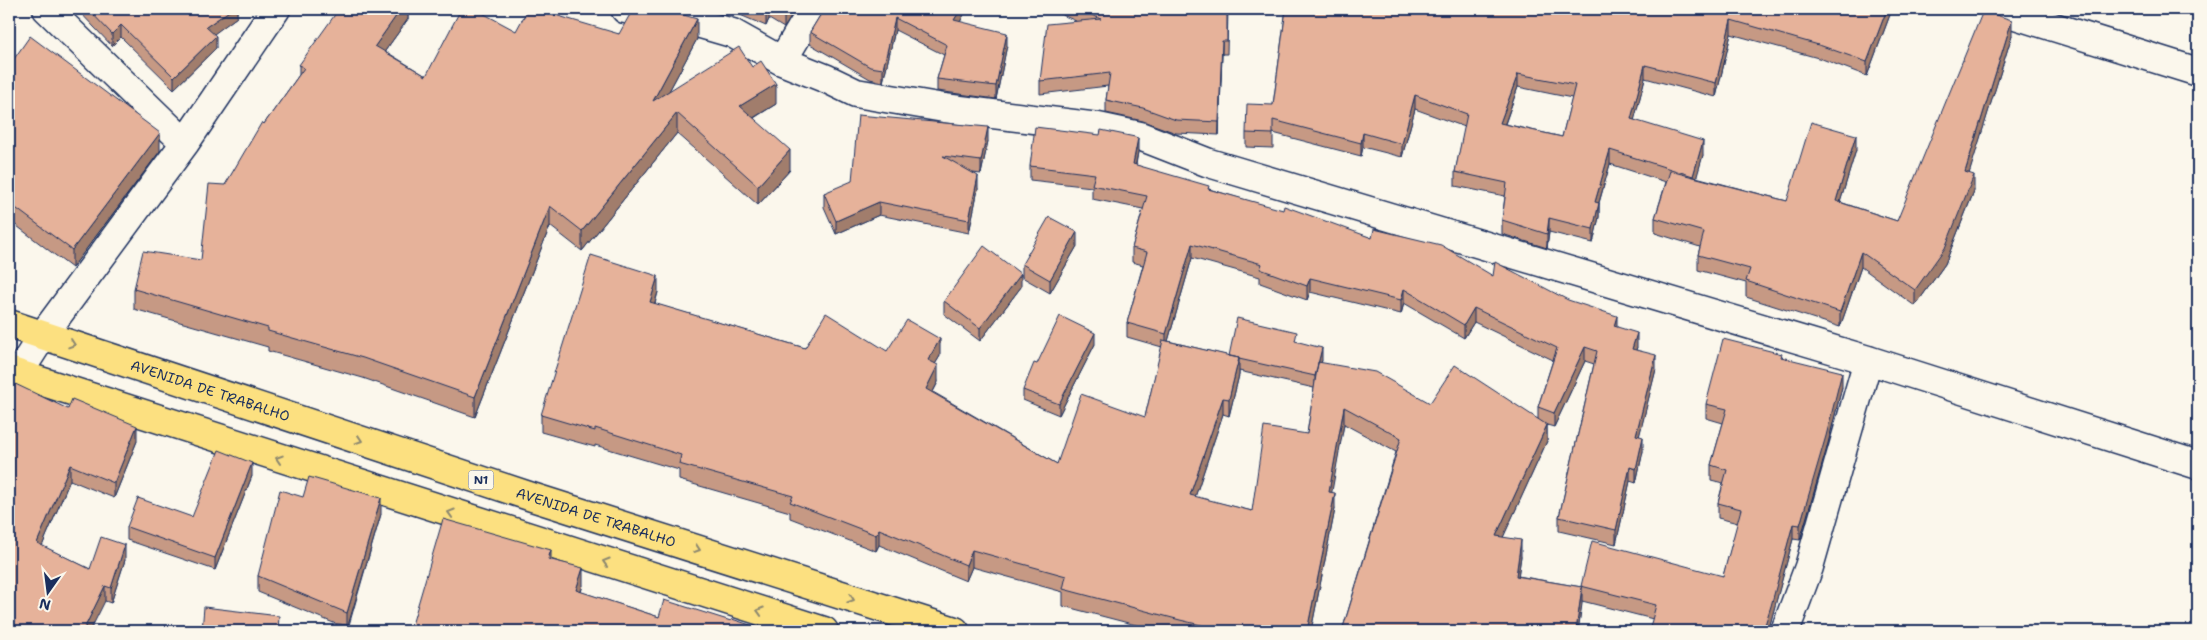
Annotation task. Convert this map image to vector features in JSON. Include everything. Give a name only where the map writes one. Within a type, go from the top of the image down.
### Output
[{"type":"highway","name":"AVENIDA DE TRABALHO","points":[[9,324],[801,583],[955,631]]},
{"type":"highway","points":[[14,373],[313,470],[824,631]]},
{"type":"highway","points":[[313,470],[330,430]]},
{"type":"highway","points":[[788,620],[801,583]]},
{"type":"street","points":[[47,9],[186,143]]},
{"type":"street","points":[[625,9],[677,17],[732,33],[782,61],[856,93],[886,100],[1098,127],[1140,136],[1209,163],[1868,360],[2198,465]]},
{"type":"street","points":[[782,61],[813,9]]},
{"type":"street","points":[[1996,9],[2198,72]]},
{"type":"street","points":[[14,373],[186,143],[272,10]]},
{"type":"street","points":[[1785,631],[1809,567],[1868,360]]},
{"type":"building","points":[[88,9],[232,9],[206,27],[216,36],[174,77],[121,25],[112,34]]},
{"type":"building","points":[[339,9],[401,9],[375,46],[426,76],[461,9],[475,9],[516,31],[528,9],[535,9],[619,34],[633,9],[674,12],[697,19],[653,101],[739,47],[752,67],[761,61],[776,84],[740,106],[790,150],[758,186],[677,113],[582,231],[550,206],[475,397],[363,358],[268,331],[268,328],[134,289],[143,251],[201,260],[209,184],[225,185],[262,122],[264,124],[304,68],[299,65]]},
{"type":"building","points":[[754,9],[768,9],[766,14]]},
{"type":"building","points":[[772,9],[788,9],[784,15]]},
{"type":"building","points":[[824,9],[961,9],[954,20],[1007,33],[996,86],[937,79],[947,45],[895,18],[883,69],[870,67],[810,32]]},
{"type":"building","points":[[1078,9],[1227,9],[1227,41],[1222,41],[1219,122],[1176,120],[1143,108],[1106,100],[1110,73],[1040,81],[1047,24],[1101,19]]},
{"type":"building","points":[[1286,9],[1887,9],[1867,62],[1822,46],[1731,20],[1716,83],[1645,65],[1631,119],[1703,141],[1693,176],[1610,150],[1595,202],[1599,203],[1593,229],[1549,218],[1547,234],[1502,220],[1507,183],[1455,172],[1467,114],[1415,95],[1402,144],[1363,133],[1361,143],[1273,120],[1273,134],[1246,133],[1247,104],[1273,105]],"holes":[[[1518,74],[1575,85],[1562,137],[1500,123]]]},
{"type":"building","points":[[1983,11],[2012,20],[1965,172],[1974,175],[1945,248],[1915,290],[1861,252],[1840,312],[1746,281],[1750,269],[1698,255],[1704,232],[1655,218],[1670,171],[1787,201],[1811,122],[1856,135],[1836,201],[1897,221]]},
{"type":"building","points":[[30,36],[160,133],[72,250],[9,203],[9,66]]},
{"type":"building","points":[[858,115],[988,127],[981,161],[943,156],[978,176],[969,220],[879,202],[836,221],[824,193],[852,181]]},
{"type":"building","points":[[1035,127],[1100,135],[1101,130],[1135,137],[1138,138],[1133,164],[1209,186],[1208,189],[1283,210],[1284,206],[1372,238],[1374,229],[1441,245],[1493,276],[1495,262],[1568,300],[1617,316],[1614,326],[1637,333],[1632,349],[1656,355],[1636,435],[1643,437],[1636,469],[1630,467],[1616,530],[1559,517],[1597,351],[1585,347],[1554,413],[1538,407],[1557,348],[1474,308],[1464,325],[1404,289],[1401,300],[1310,278],[1307,286],[1260,269],[1262,264],[1192,244],[1166,334],[1127,323],[1147,252],[1132,248],[1147,196],[1092,185],[1095,174],[1030,166]]},
{"type":"building","points":[[1049,217],[1077,232],[1050,280],[1022,264]]},
{"type":"building","points":[[984,246],[1021,274],[980,328],[944,301]]},
{"type":"building","points":[[591,255],[658,276],[650,302],[805,348],[826,313],[887,351],[907,320],[940,339],[928,360],[938,365],[926,389],[1057,464],[1081,394],[1145,417],[1163,340],[1239,358],[1229,399],[1223,398],[1190,495],[1252,511],[1264,427],[1307,434],[1318,362],[1375,372],[1430,403],[1455,365],[1547,425],[1496,536],[1521,540],[1516,576],[1582,587],[1576,631],[1342,631],[1401,438],[1344,407],[1329,492],[1335,493],[1307,631],[1226,631],[1180,620],[1063,589],[1066,576],[972,550],[966,565],[879,529],[876,535],[790,502],[793,496],[679,464],[681,455],[595,428],[595,431],[541,415]]},
{"type":"building","points":[[1060,316],[1095,333],[1059,404],[1023,390],[1034,363],[1037,364]]},
{"type":"building","points":[[1237,318],[1297,332],[1295,341],[1322,348],[1315,376],[1229,356]]},
{"type":"building","points":[[1723,339],[1782,354],[1781,357],[1842,372],[1826,436],[1800,525],[1793,524],[1763,631],[1649,631],[1656,605],[1581,586],[1592,541],[1723,576],[1741,509],[1718,503],[1727,470],[1711,465],[1727,409],[1706,404]]},
{"type":"building","points":[[9,381],[68,409],[72,399],[137,426],[114,483],[70,465],[37,543],[90,569],[101,537],[125,545],[111,588],[105,586],[83,631],[9,631]]},
{"type":"building","points":[[219,450],[252,463],[215,558],[127,527],[138,498],[192,517]]},
{"type":"building","points":[[309,477],[381,498],[347,613],[258,576],[280,490],[303,497]]},
{"type":"building","points":[[443,519],[551,550],[548,559],[583,568],[576,590],[659,617],[664,600],[768,631],[433,631],[412,625]]},
{"type":"building","points":[[204,607],[279,616],[278,631],[202,631]]},
{"type":"building","points":[[336,624],[375,627],[375,631],[336,631]]}]
